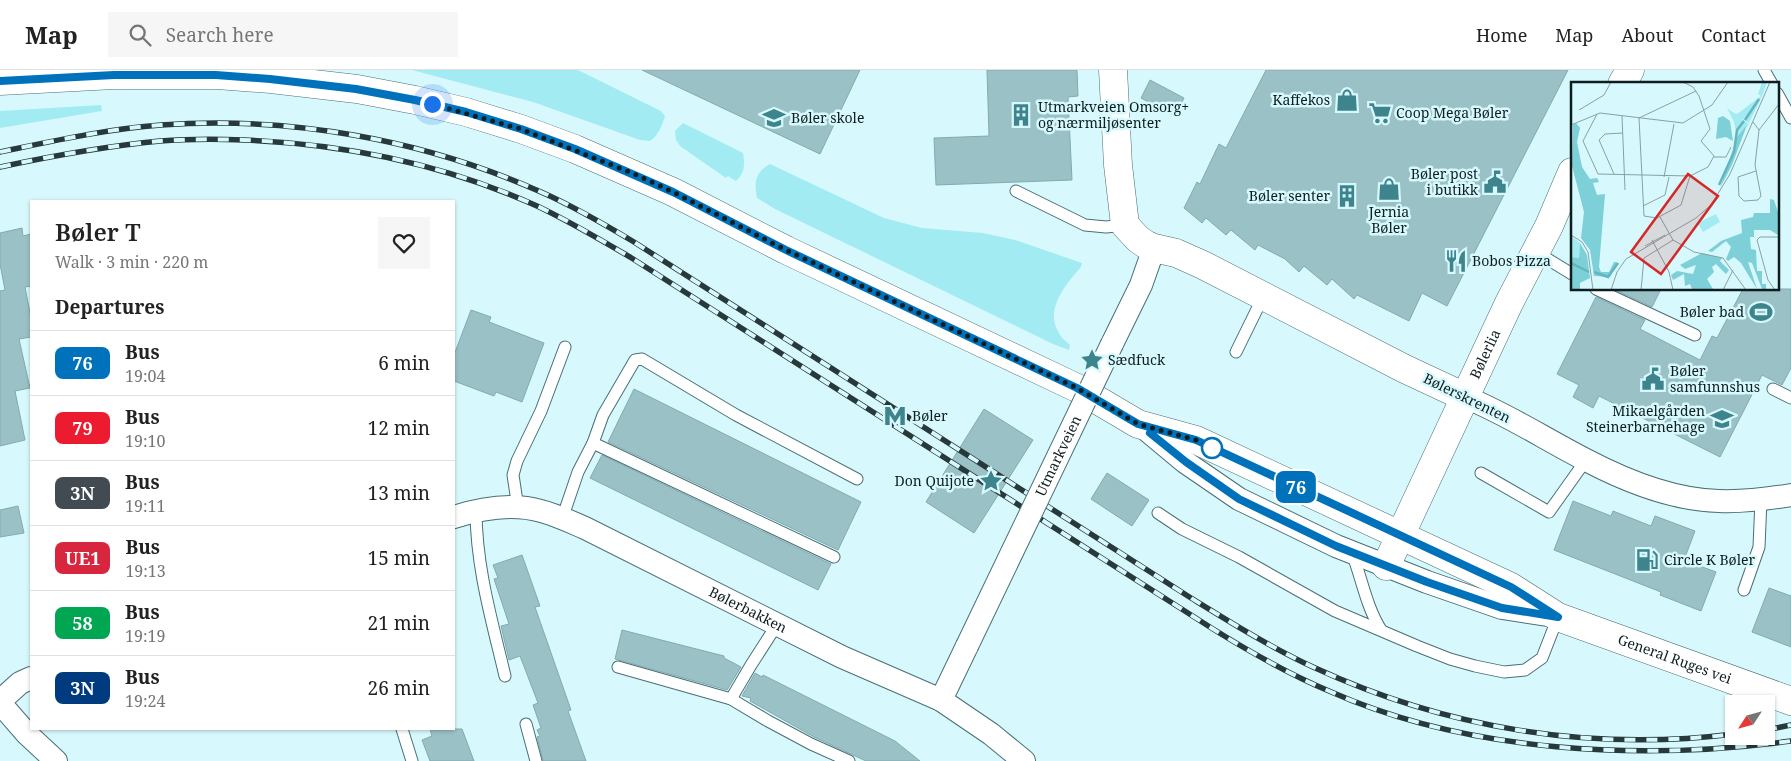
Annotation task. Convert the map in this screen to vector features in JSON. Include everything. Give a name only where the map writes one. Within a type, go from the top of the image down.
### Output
[{"type":"main road","points":[[1113,70],[1118,165],[1125,225],[1138,239],[1154,248]]},
{"type":"main road","points":[[1623,82],[1630,70]]},
{"type":"main road","name":"General Ruges vei","points":[[0,81],[114,75],[217,73],[356,89],[466,112],[521,129],[575,149],[673,192],[786,250],[1077,388],[1138,424],[1196,440],[1511,587],[1558,617],[1791,701]]},
{"type":"main road","name":"Bølerlia","points":[[1386,566],[1508,303],[1549,226],[1571,174]]},
{"type":"main road","name":"Bølerskrenten","points":[[1154,248],[1176,253],[1202,265],[1405,369],[1465,397]]},
{"type":"street","name":"Utmarkveien","points":[[941,700],[1141,285],[1154,248]]},
{"type":"street","name":"Bølerskrenten","points":[[1465,397],[1491,407],[1586,460],[1615,475],[1633,481],[1690,498],[1717,501],[1762,500],[1791,495]]},
{"type":"street","name":"General Ruges vei","points":[[1138,424],[1186,462],[1239,499],[1351,552],[1427,582],[1502,608],[1558,617]]},
{"type":"street","name":"Bølerbakken","points":[[455,517],[476,510],[506,507],[541,511],[562,518],[778,623],[842,657],[941,700],[991,734],[1024,761]]},
{"type":"street","points":[[30,678],[20,683],[0,702],[27,734],[56,761]]},
{"type":"lane","points":[[1764,70],[1771,82]]},
{"type":"lane","points":[[1778,95],[1791,118]]},
{"type":"lane","points":[[1016,191],[1085,225],[1106,227],[1125,225]]},
{"type":"lane","points":[[1536,252],[1571,273]]},
{"type":"lane","points":[[1598,290],[1696,335]]},
{"type":"lane","points":[[1236,352],[1263,297]]},
{"type":"lane","points":[[518,508],[513,475],[517,462],[541,411],[565,347]]},
{"type":"lane","points":[[562,518],[578,472],[593,442],[603,414],[635,360],[642,359],[736,415],[857,479]]},
{"type":"lane","points":[[1773,388],[1791,398]]},
{"type":"lane","points":[[593,442],[834,557]]},
{"type":"lane","points":[[1481,473],[1549,512],[1586,460]]},
{"type":"lane","points":[[1744,590],[1759,547],[1762,500]]},
{"type":"lane","points":[[476,510],[478,552],[482,575],[505,676]]},
{"type":"lane","points":[[1158,513],[1335,611],[1450,659],[1504,672],[1525,670],[1542,658],[1558,617]]},
{"type":"lane","points":[[1351,552],[1360,574],[1363,592],[1372,615],[1381,630]]},
{"type":"lane","points":[[731,699],[778,623]]},
{"type":"lane","points":[[618,667],[731,699],[811,744],[849,761]]},
{"type":"lane","points":[[526,724],[536,761]]},
{"type":"lane","points":[[402,730],[412,761]]},
{"type":"shaded area","points":[[412,70],[578,70],[661,111],[665,116],[663,123],[652,140],[640,140],[533,102]]},
{"type":"shaded area","points":[[101,105],[102,111],[0,128],[0,111]]},
{"type":"shaded area","points":[[683,123],[743,153],[744,168],[736,181],[728,176],[726,178],[680,146],[676,140],[675,131]]},
{"type":"shaded area","points":[[770,164],[884,218],[922,228],[983,233],[1015,240],[1082,263],[1081,267],[1063,289],[1055,306],[1055,324],[1062,338],[1070,345],[1069,350],[1053,344],[775,209],[757,198],[757,178],[761,170]]},
{"type":"building","name":"Bøler skole","points":[[642,70],[860,70],[820,154]]},
{"type":"building","name":"Utmarkveien Omsorg+ og nærmiljøsenter","points":[[987,70],[1077,70],[1078,96],[1068,97],[1072,180],[936,185],[934,138],[989,136]]},
{"type":"building","name":"Bøler senter","points":[[1266,70],[1568,70],[1447,306],[1422,293],[1409,321],[1357,295],[1354,299],[1332,279],[1327,285],[1304,266],[1299,272],[1285,259],[1258,245],[1255,250],[1231,230],[1226,235],[1206,218],[1202,223],[1184,208],[1197,182],[1200,184],[1219,144],[1226,148]]},
{"type":"building","points":[[1150,80],[1184,98],[1175,116],[1141,98]]},
{"type":"building","points":[[22,228],[23,236],[30,234],[30,286],[25,287],[30,313],[30,337],[19,339],[30,388],[15,391],[25,440],[0,446],[0,291],[5,290],[0,264],[0,233]]},
{"type":"building","name":"Bøler samfunnshus","points":[[1791,289],[1791,368],[1782,385],[1762,375],[1720,457],[1599,396],[1593,408],[1573,397],[1579,385],[1557,374],[1596,297],[1645,320],[1640,329],[1700,360],[1712,336],[1717,338],[1742,290]]},
{"type":"building","points":[[1615,290],[1660,290],[1652,307]]},
{"type":"building","points":[[471,310],[491,317],[489,322],[544,343],[522,402],[496,392],[494,396],[455,381],[455,352]]},
{"type":"building","points":[[634,389],[861,502],[838,550],[608,442]]},
{"type":"building","points":[[984,409],[1033,440],[974,533],[926,502]]},
{"type":"building","points":[[602,455],[831,564],[818,590],[590,478]]},
{"type":"building","points":[[1107,473],[1149,500],[1132,526],[1091,499]]},
{"type":"building","points":[[1573,501],[1611,516],[1613,511],[1651,526],[1655,516],[1695,531],[1684,560],[1716,572],[1701,611],[1660,595],[1661,592],[1554,550]]},
{"type":"building","points":[[18,506],[24,533],[0,537],[0,510]]},
{"type":"building","points":[[522,555],[540,606],[535,607],[571,710],[568,711],[586,761],[543,761],[537,737],[540,736],[537,730],[541,728],[533,705],[538,703],[520,656],[509,660],[501,626],[509,624],[494,579],[498,578],[493,565]]},
{"type":"building","points":[[1769,588],[1791,596],[1791,647],[1752,632]]},
{"type":"building","points":[[622,630],[724,656],[724,658],[741,667],[727,690],[615,659]]},
{"type":"building","points":[[755,673],[762,677],[763,675],[895,741],[920,761],[866,761],[814,737],[750,701],[751,698],[742,696]]},
{"type":"building","points":[[462,729],[474,761],[430,761],[422,740],[432,736],[430,730]]},
{"type":"railway","points":[[0,152],[120,129],[209,123],[307,128],[355,135],[450,158],[541,192],[577,209],[623,235],[1191,598],[1266,643],[1313,667],[1363,688],[1414,706],[1466,720],[1519,730],[1572,737],[1626,740],[1680,739],[1725,735]]},
{"type":"railway","points":[[0,167],[140,143],[202,139],[282,142],[319,146],[394,159],[466,179],[502,191],[537,206],[630,257],[1213,629],[1270,662],[1329,691],[1383,712],[1439,728],[1497,739],[1556,747],[1676,750],[1734,747],[1791,741]]},
{"type":"railway","points":[[1775,728],[1791,725]]},
{"type":"bus line","name":"76","points":[[0,81],[48,77],[169,74],[270,79],[356,89],[415,100],[466,112],[521,129],[575,149],[673,192],[786,250],[1077,388],[1138,424],[1196,440],[1511,587],[1558,617],[1502,608],[1427,582],[1336,546],[1239,499],[1186,462],[1150,433]]},
{"type":"place","name":"Kaffekos","points":[[1347,100]]},
{"type":"place","name":"Coop Mega Bøler","points":[[1380,113]]},
{"type":"place","name":"Utmarkveien Omsorg+ og nærmiljøsenter","points":[[1021,115]]},
{"type":"place","name":"Bøler skole","points":[[774,118]]},
{"type":"place","name":"Bøler post i butikk","points":[[1495,182]]},
{"type":"place","name":"Jernia Bøler","points":[[1389,189]]},
{"type":"place","name":"Bøler senter","points":[[1347,196]]},
{"type":"place","name":"Bobos Pizza","points":[[1456,261]]},
{"type":"place","name":"Bøler bad","points":[[1761,312]]},
{"type":"place","name":"Sædfuck","points":[[1092,360]]},
{"type":"place","name":"Bøler samfunnshus","points":[[1653,379]]},
{"type":"place","name":"Bøler","points":[[895,416]]},
{"type":"place","name":"Mikaelgården Steinerbarnehage","points":[[1722,419]]},
{"type":"place","name":"Don Quijote","points":[[991,481]]},
{"type":"place","name":"Circle K Bøler","points":[[1647,560]]},
{"type":"route","points":[[432,104],[521,129],[632,173],[786,250],[1077,388],[1138,424],[1196,440],[1212,448]]}]
